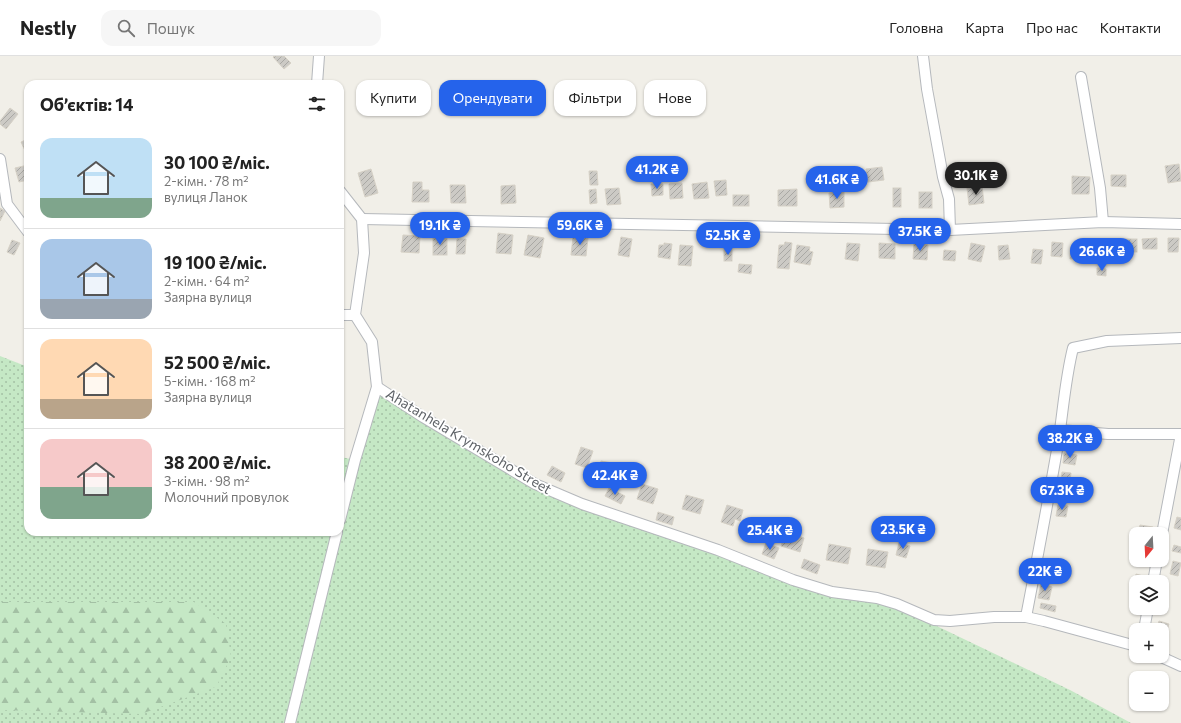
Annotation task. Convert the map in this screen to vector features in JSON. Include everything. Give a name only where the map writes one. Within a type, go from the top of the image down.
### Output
[{"type":"street","points":[[317,80],[319,56]]},
{"type":"street","points":[[923,56],[927,89],[943,177],[949,199],[950,230]]},
{"type":"street","points":[[1082,77],[1100,188],[1103,222]]},
{"type":"street","points":[[0,158],[7,204],[24,227]]},
{"type":"street","points":[[344,196],[362,219],[364,253],[356,315],[372,342],[377,387],[355,460],[344,504]]},
{"type":"street","points":[[362,219],[950,230],[1103,222],[1181,224]]},
{"type":"street","points":[[344,315],[356,315]]},
{"type":"street","points":[[1026,618],[1047,511],[1073,348],[1108,341],[1181,338]]},
{"type":"street","name":"Ahatanhela Krymskoho Street","points":[[377,387],[423,417],[535,484],[582,504],[718,550],[793,580],[832,592],[877,598],[896,604],[934,620],[950,622],[994,617],[1026,618],[1044,621],[1129,644]]},
{"type":"street","points":[[1060,430],[1108,434],[1181,434],[1163,527]]},
{"type":"street","points":[[290,723],[336,536]]},
{"type":"street","points":[[1169,661],[1181,666]]},
{"type":"green space","points":[[0,356],[24,365],[24,536],[332,536],[285,723],[0,723]]},
{"type":"green space","points":[[380,393],[534,486],[717,553],[895,606],[1070,690],[1131,723],[295,723],[341,536],[344,536],[344,525],[360,461]]},
{"type":"green space","points":[[344,458],[351,459],[344,487]]},
{"type":"green space","points":[[0,602],[194,602],[226,624],[231,657],[216,687],[141,714],[0,710]]},
{"type":"building","points":[[284,56],[291,63],[284,69],[273,57]]},
{"type":"building","points":[[10,108],[18,114],[6,129],[0,124],[0,121]]},
{"type":"building","points":[[24,141],[24,148],[21,142]]},
{"type":"building","points":[[1179,164],[1181,181],[1168,183],[1165,166]]},
{"type":"building","points":[[24,166],[24,181],[19,182],[15,168]]},
{"type":"building","points":[[882,167],[884,180],[868,182],[866,169]]},
{"type":"building","points":[[371,169],[378,193],[365,197],[358,173]]},
{"type":"building","points":[[589,171],[597,171],[598,185],[590,185]]},
{"type":"building","points":[[1111,175],[1126,175],[1126,187],[1111,186]]},
{"type":"building","points":[[1072,176],[1090,177],[1089,194],[1072,194]]},
{"type":"building","points":[[726,180],[727,195],[716,196],[714,181]]},
{"type":"building","points":[[413,182],[422,182],[422,190],[429,190],[429,202],[412,202]]},
{"type":"building","points":[[707,182],[709,198],[694,199],[692,184]]},
{"type":"building","points":[[682,183],[683,198],[670,199],[669,184]]},
{"type":"building","points":[[651,184],[663,184],[663,195],[652,196]]},
{"type":"building","points":[[450,185],[465,185],[466,203],[451,203]]},
{"type":"building","points":[[515,185],[516,203],[501,204],[501,186]]},
{"type":"building","points":[[982,186],[984,203],[969,205],[967,188]]},
{"type":"building","points":[[619,188],[621,204],[607,205],[605,189]]},
{"type":"building","points":[[893,188],[901,188],[901,207],[893,207]]},
{"type":"building","points":[[596,189],[597,203],[590,204],[589,190]]},
{"type":"building","points":[[797,189],[797,206],[778,206],[778,190]]},
{"type":"building","points":[[844,192],[844,207],[830,208],[829,193]]},
{"type":"building","points":[[919,192],[932,192],[932,208],[919,208]]},
{"type":"building","points":[[733,195],[749,195],[749,206],[733,206]]},
{"type":"building","points":[[0,208],[5,211],[0,221]]},
{"type":"building","points":[[498,233],[513,235],[511,254],[496,253]]},
{"type":"building","points":[[403,235],[420,236],[419,253],[401,252]]},
{"type":"building","points":[[528,235],[544,238],[540,258],[524,255]]},
{"type":"building","points":[[573,237],[588,238],[586,256],[571,255]]},
{"type":"building","points":[[621,237],[632,239],[629,257],[618,255]]},
{"type":"building","points":[[433,238],[447,238],[447,255],[433,255]]},
{"type":"building","points":[[1157,238],[1157,249],[1143,249],[1142,239]]},
{"type":"building","points":[[1168,238],[1179,238],[1178,252],[1168,252]]},
{"type":"building","points":[[457,239],[466,239],[465,254],[456,254]]},
{"type":"building","points":[[1125,239],[1137,239],[1137,252],[1125,252]]},
{"type":"building","points":[[12,240],[20,243],[14,255],[7,252]]},
{"type":"building","points":[[785,242],[792,243],[789,269],[777,268],[779,245],[784,245]]},
{"type":"building","points":[[1052,242],[1063,243],[1062,257],[1051,256]]},
{"type":"building","points":[[664,243],[672,244],[670,259],[658,257],[659,245],[664,245]]},
{"type":"building","points":[[847,243],[860,244],[858,261],[845,259]]},
{"type":"building","points":[[879,243],[895,244],[895,259],[879,258]]},
{"type":"building","points":[[914,243],[928,245],[927,260],[913,259]]},
{"type":"building","points":[[971,243],[985,246],[981,262],[968,259]]},
{"type":"building","points":[[680,245],[693,246],[691,266],[678,265]]},
{"type":"building","points":[[797,245],[810,247],[809,251],[813,252],[810,265],[794,262]]},
{"type":"building","points":[[1008,245],[1010,259],[999,260],[998,246]]},
{"type":"building","points":[[1071,247],[1079,248],[1078,259],[1070,259]]},
{"type":"building","points":[[1033,249],[1043,250],[1041,264],[1031,263]]},
{"type":"building","points":[[724,250],[732,250],[732,261],[724,261]]},
{"type":"building","points":[[944,250],[956,251],[955,261],[943,260]]},
{"type":"building","points":[[739,264],[752,265],[751,274],[738,272]]},
{"type":"building","points":[[1097,268],[1106,269],[1106,276],[1097,275]]},
{"type":"building","points":[[581,447],[593,451],[587,468],[575,464]]},
{"type":"building","points":[[1064,453],[1077,455],[1075,465],[1063,463]]},
{"type":"building","points":[[601,461],[612,463],[609,476],[599,474]]},
{"type":"building","points":[[552,466],[565,473],[561,482],[547,475]]},
{"type":"building","points":[[1062,472],[1071,473],[1070,481],[1061,480]]},
{"type":"building","points":[[642,484],[658,489],[653,504],[637,499]]},
{"type":"building","points":[[1060,487],[1070,488],[1069,498],[1059,497]]},
{"type":"building","points":[[609,488],[625,496],[621,504],[605,496]]},
{"type":"building","points":[[686,495],[704,500],[700,514],[682,509]]},
{"type":"building","points":[[727,505],[743,510],[740,521],[735,519],[733,526],[721,522]]},
{"type":"building","points":[[1058,505],[1068,506],[1066,517],[1056,516]]},
{"type":"building","points":[[658,512],[674,517],[672,525],[656,520]]},
{"type":"building","points":[[1177,517],[1181,518],[1181,530],[1174,528]]},
{"type":"building","points":[[1140,525],[1153,527],[1140,527]]},
{"type":"building","points":[[786,532],[804,538],[800,552],[781,546]]},
{"type":"building","points":[[766,543],[779,548],[774,559],[762,554]]},
{"type":"building","points":[[899,543],[910,546],[906,558],[896,555]]},
{"type":"building","points":[[829,544],[851,548],[848,564],[826,560]]},
{"type":"building","points":[[1174,545],[1181,547],[1181,553],[1172,551]]},
{"type":"building","points":[[868,549],[888,552],[885,568],[866,565]]},
{"type":"building","points":[[804,559],[820,565],[817,574],[801,568]]},
{"type":"building","points":[[1173,561],[1181,563],[1178,576],[1170,574]]},
{"type":"building","points":[[1041,584],[1052,587],[1049,600],[1038,598]]},
{"type":"building","points":[[1041,603],[1056,606],[1055,612],[1040,608]]}]
